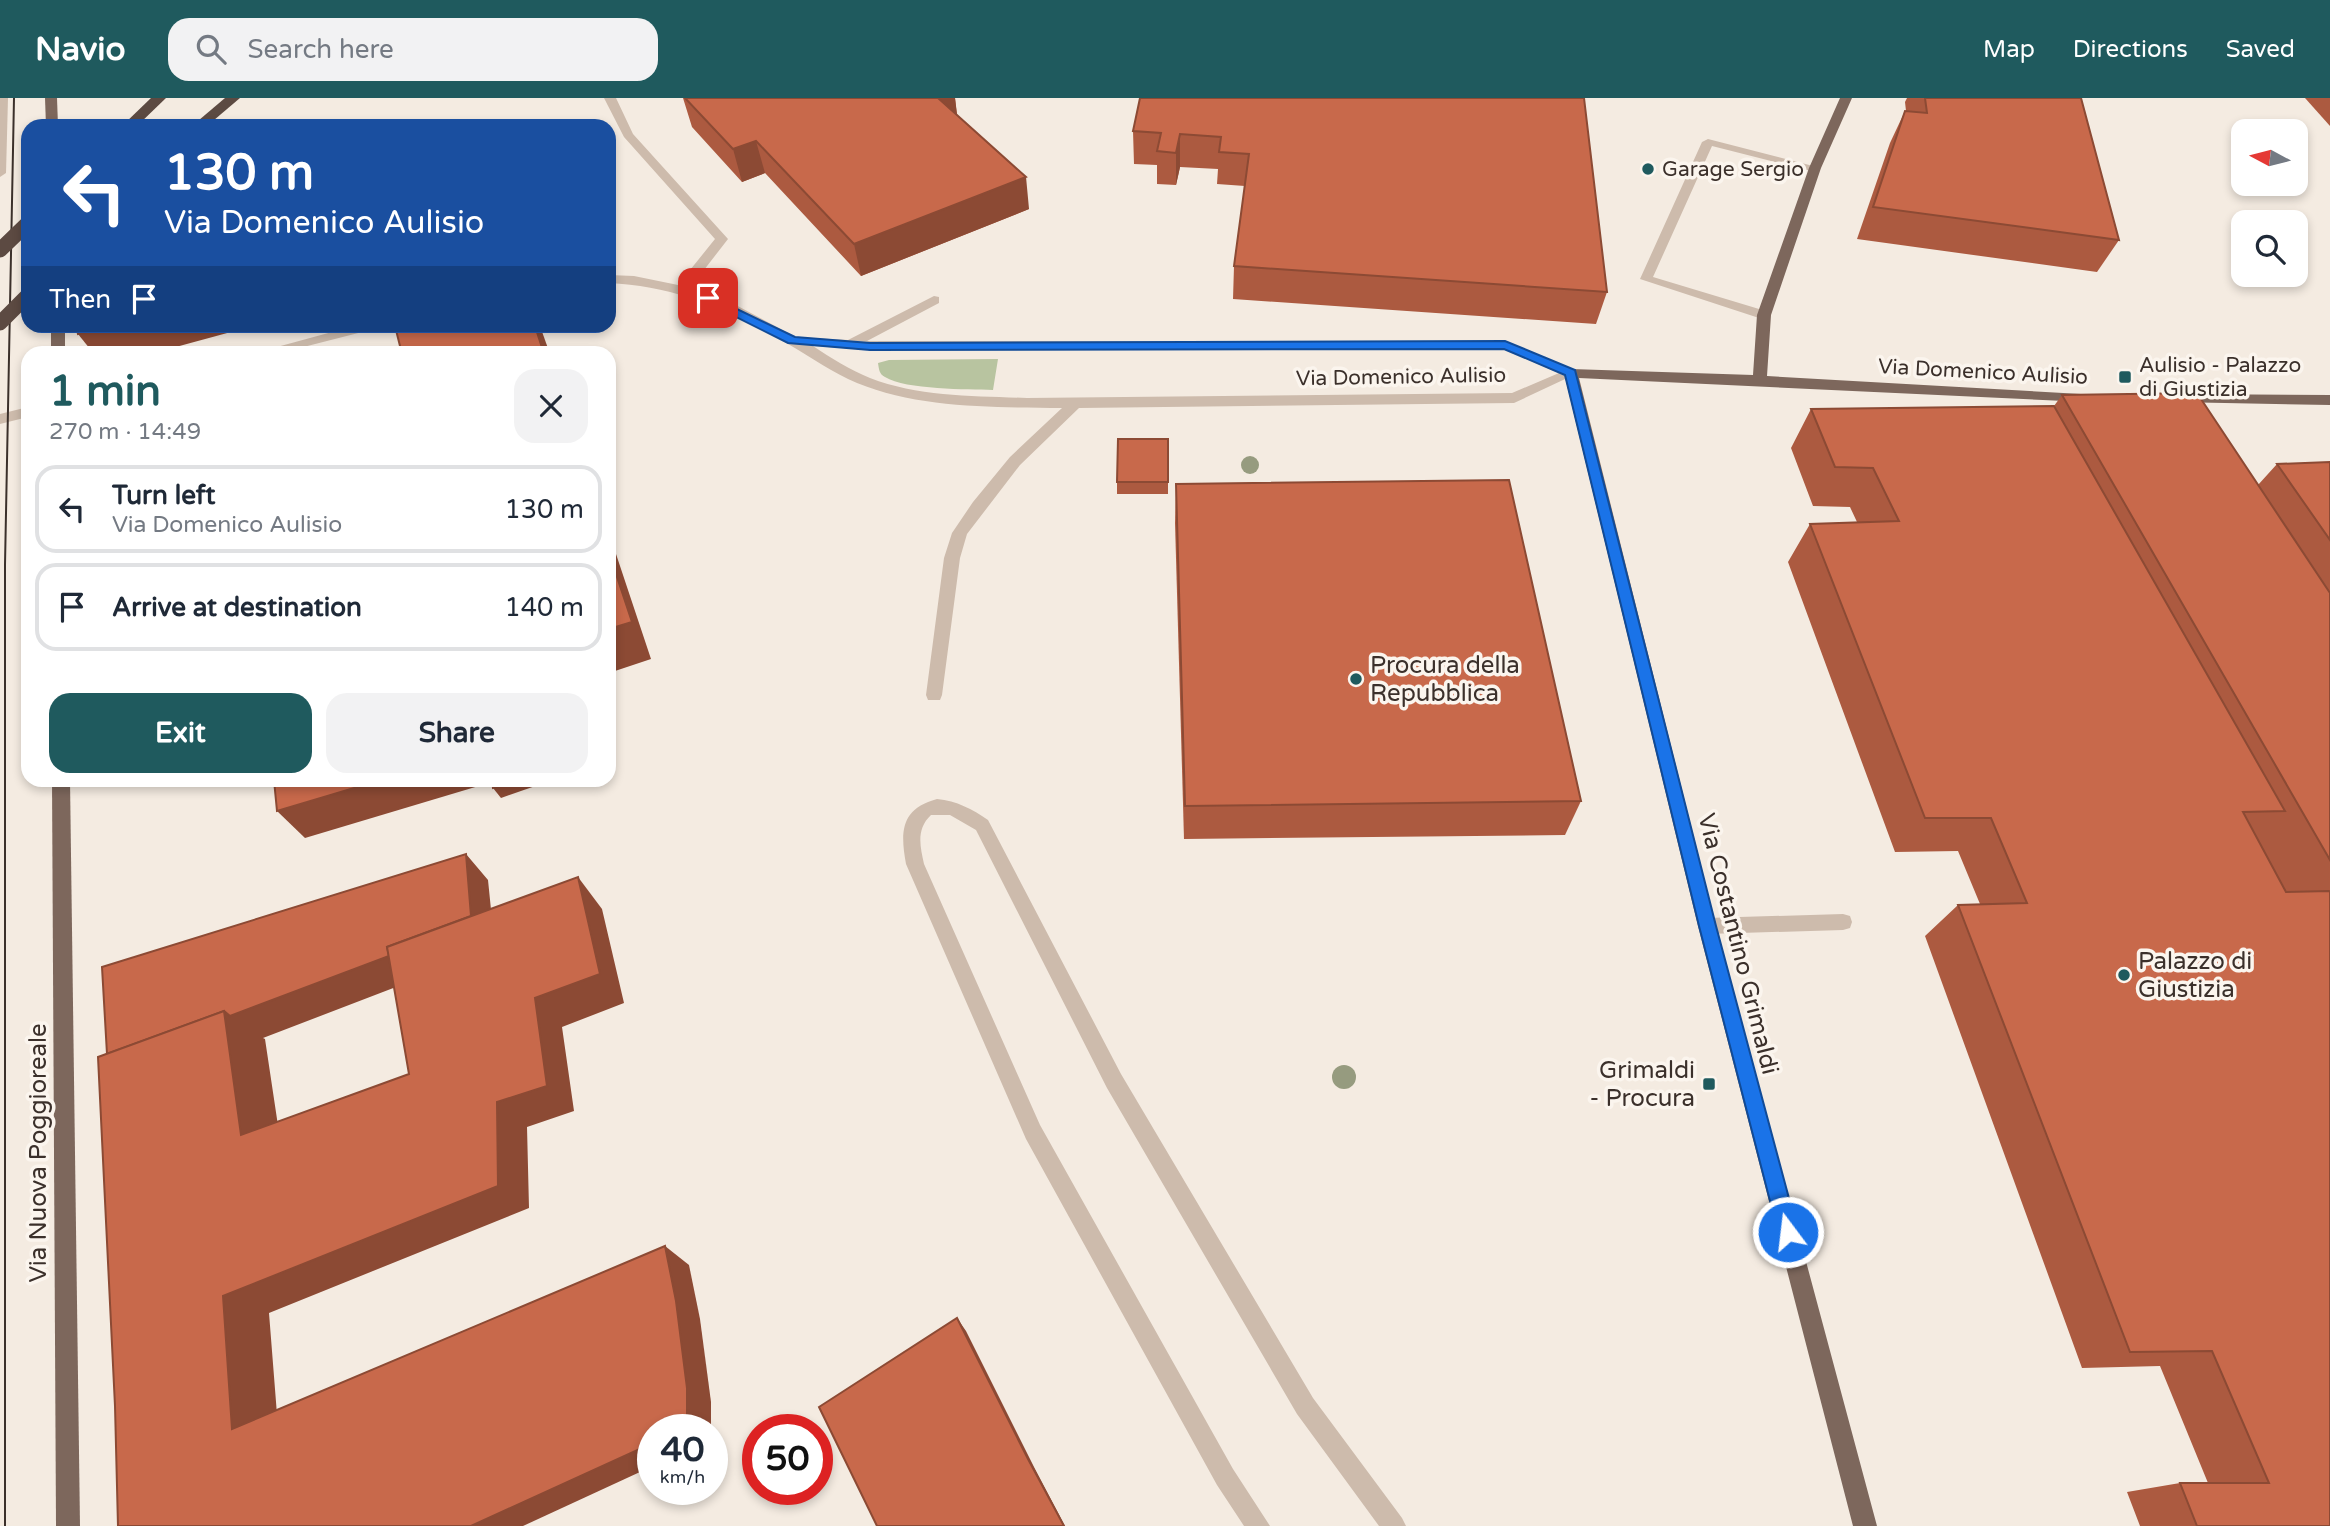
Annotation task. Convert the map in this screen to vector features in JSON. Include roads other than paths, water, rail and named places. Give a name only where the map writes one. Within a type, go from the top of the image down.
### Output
[{"type":"highway","points":[[132,119],[146,98]]},
{"type":"highway","points":[[135,119],[159,98]]},
{"type":"highway","points":[[204,119],[223,98]]},
{"type":"highway","points":[[206,119],[233,98]]},
{"type":"highway","points":[[0,250],[21,230]]},
{"type":"highway","points":[[0,323],[21,302]]},
{"type":"main road","points":[[51,98],[52,119]]},
{"type":"main road","points":[[1760,380],[1764,315],[1815,168],[1846,98]]},
{"type":"main road","name":"Via Domenico Aulisio","points":[[1571,373],[1760,380],[2057,399],[2098,399]]},
{"type":"main road","name":"Via Costantino Grimaldi","points":[[1571,373],[1707,926],[1865,1526]]},
{"type":"main road","points":[[2166,399],[2330,400]]},
{"type":"main road","name":"Via Nuova Poggioreale","points":[[61,787],[68,1526]]},
{"type":"street","points":[[0,173],[2,98]]},
{"type":"street","points":[[610,98],[628,135],[722,239],[682,289]]},
{"type":"street","points":[[1764,315],[1646,279],[1708,142],[1815,168]]},
{"type":"street","name":"Via Domenico Aulisio","points":[[616,280],[660,283],[726,306],[793,340],[848,376],[888,388],[962,399],[1076,403],[1514,398],[1571,373]]},
{"type":"street","points":[[850,345],[934,300]]},
{"type":"street","points":[[289,346],[341,333]]},
{"type":"street","name":"Via Domenico Aulisio","points":[[793,340],[850,345],[1505,345],[1571,373]]},
{"type":"street","points":[[934,695],[952,558],[960,533],[1014,461],[1076,403]]},
{"type":"street","points":[[0,419],[21,414]]},
{"type":"street","points":[[1258,1526],[1225,1477],[1032,1132],[915,864],[910,847],[911,831],[915,817],[931,805],[950,806],[968,813],[982,825],[1128,1105],[1305,1406],[1394,1526]]},
{"type":"street","points":[[1707,926],[1843,922]]},
{"type":"tram line","points":[[5,1526],[5,565],[14,98]]},
{"type":"place","name":"Garage Sergio","points":[[1648,169]]},
{"type":"place","name":"Aulisio - Palazzo di Giustizia","points":[[2125,377]]},
{"type":"place","name":"Procura della Repubblica","points":[[1356,679]]},
{"type":"place","name":"Palazzo di Giustizia","points":[[2124,975]]},
{"type":"place","name":"Grimaldi - Procura","points":[[1709,1084]]}]
